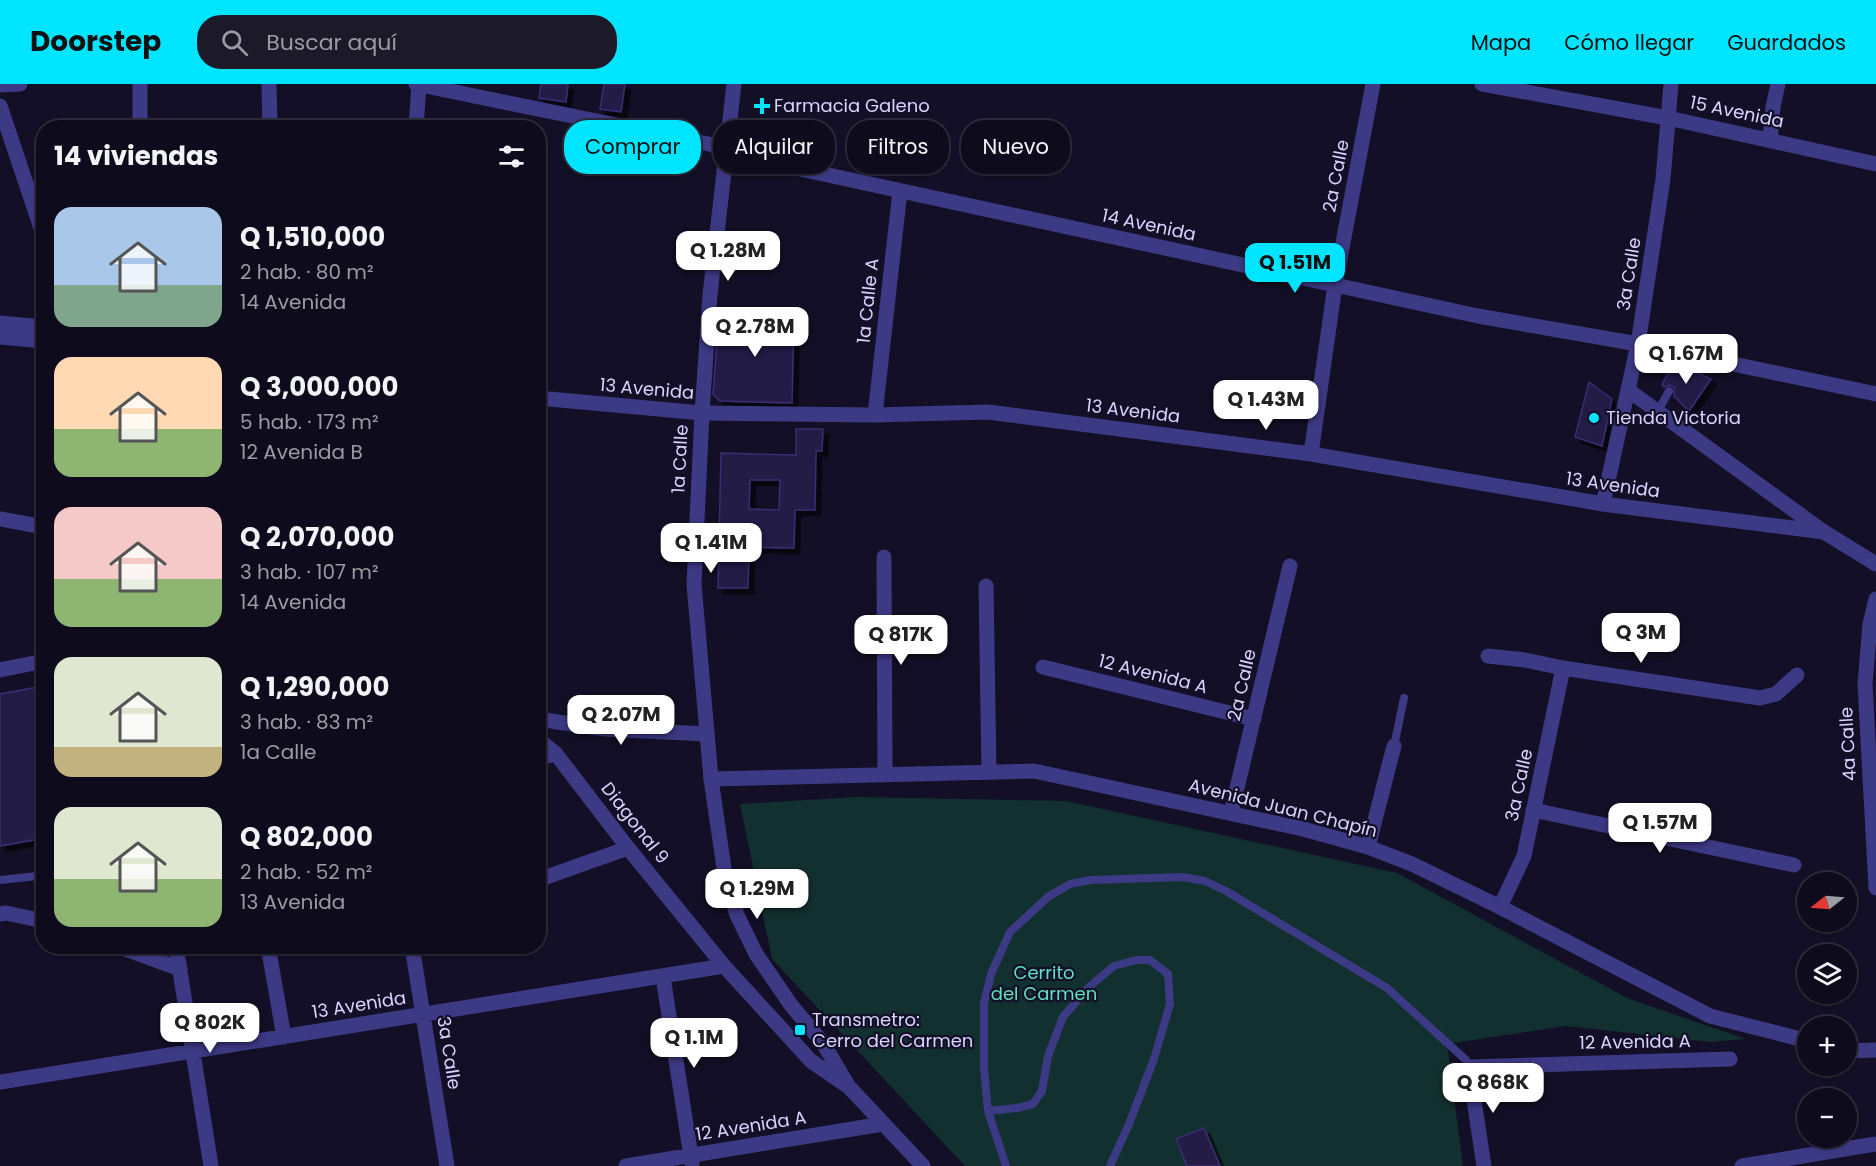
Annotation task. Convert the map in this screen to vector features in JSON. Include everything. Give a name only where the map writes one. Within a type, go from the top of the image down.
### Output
[{"type":"street","points":[[0,85],[20,84]]},
{"type":"street","points":[[140,84],[140,120]]},
{"type":"street","points":[[269,84],[270,120]]},
{"type":"street","points":[[416,120],[418,84]]},
{"type":"street","name":"14 Avenida","points":[[418,84],[713,145]]},
{"type":"street","name":"1a Calle","points":[[731,120],[734,84]]},
{"type":"street","name":"2a Calle","points":[[1311,454],[1335,285],[1372,84]]},
{"type":"street","name":"15 Avenida","points":[[1482,84],[1668,118],[1876,164]]},
{"type":"street","name":"3a Calle","points":[[1603,504],[1638,344],[1663,179],[1671,84]]},
{"type":"street","points":[[1770,139],[1778,84]]},
{"type":"street","points":[[0,106],[36,213]]},
{"type":"street","name":"1a Calle","points":[[725,174],[710,295],[694,584],[711,778],[725,874],[737,915],[756,954],[791,1005],[823,1043],[849,1087]]},
{"type":"street","name":"14 Avenida","points":[[822,174],[1478,316],[1638,344],[1685,361],[1876,394]]},
{"type":"street","name":"1a Calle A","points":[[874,415],[900,191]]},
{"type":"street","points":[[0,323],[36,326]]},
{"type":"street","points":[[0,337],[36,340]]},
{"type":"street","points":[[1628,390],[1824,532],[1876,564]]},
{"type":"street","name":"13 Avenida","points":[[546,399],[702,414],[874,415],[988,412],[1311,454],[1603,504],[1824,532]]},
{"type":"street","points":[[0,519],[36,526]]},
{"type":"street","points":[[884,557],[885,774]]},
{"type":"street","name":"2a Calle","points":[[1231,813],[1290,566]]},
{"type":"street","points":[[986,586],[989,772]]},
{"type":"street","name":"4a Calle","points":[[1876,599],[1870,624],[1865,684],[1876,888]]},
{"type":"street","points":[[1488,656],[1760,698],[1776,694],[1797,675]]},
{"type":"street","points":[[0,670],[36,663]]},
{"type":"street","name":"12 Avenida A","points":[[1043,667],[1254,719]]},
{"type":"street","name":"3a Calle","points":[[1500,907],[1524,856],[1563,668]]},
{"type":"street","points":[[546,720],[604,729],[707,734]]},
{"type":"street","name":"Diagonal 9","points":[[546,746],[556,754],[628,848],[724,966],[811,1061],[849,1087],[923,1166]]},
{"type":"street","points":[[1368,847],[1394,746]]},
{"type":"street","points":[[546,756],[556,754]]},
{"type":"street","name":"Avenida Juan Chapín","points":[[711,778],[1034,771],[1303,829],[1368,847],[1412,864],[1710,1016],[1797,1038]]},
{"type":"street","points":[[1533,810],[1794,865]]},
{"type":"street","points":[[546,877],[628,848]]},
{"type":"street","points":[[3,913],[36,919]]},
{"type":"street","points":[[139,954],[180,969]]},
{"type":"street","points":[[177,954],[211,1166]]},
{"type":"street","points":[[269,954],[284,1037]]},
{"type":"street","name":"3a Calle","points":[[413,954],[447,1166]]},
{"type":"street","name":"13 Avenida","points":[[0,1082],[724,966]]},
{"type":"street","points":[[663,977],[692,1161]]},
{"type":"street","points":[[1857,1051],[1876,1050]]},
{"type":"street","name":"12 Avenida A","points":[[1469,1067],[1730,1059]]},
{"type":"street","points":[[1469,1067],[1484,1166]]},
{"type":"street","name":"12 Avenida A","points":[[626,1166],[692,1161],[884,1124]]},
{"type":"street","points":[[1742,1166],[1789,1162],[1876,1144]]},
{"type":"lane","points":[[1658,411],[1669,391]]},
{"type":"lane","points":[[1394,746],[1404,698]]},
{"type":"lane","points":[[0,880],[36,876]]},
{"type":"lane","points":[[1006,1166],[988,1111],[984,1068],[984,1003],[991,974],[1010,932],[1048,897],[1070,884],[1091,880],[1184,877],[1205,881],[1226,891],[1387,988],[1466,1060],[1469,1067]]},
{"type":"lane","points":[[988,1111],[1033,1104],[1042,1091],[1048,1056],[1063,1017],[1090,986],[1114,966],[1136,960],[1150,960],[1168,974],[1170,1004],[1154,1059],[1110,1166]]},
{"type":"green space","name":"Cerrito del Carmen","points":[[857,797],[1066,801],[1397,873],[1629,999],[1746,1039],[1710,1042],[1566,1026],[1447,1044],[1463,1166],[965,1166],[772,959],[740,804]]},
{"type":"building","points":[[541,84],[568,84],[566,102],[539,98]]},
{"type":"building","points":[[604,84],[625,84],[621,112],[600,109]]},
{"type":"building","points":[[719,313],[794,315],[792,403],[720,401],[713,394]]},
{"type":"building","points":[[1675,362],[1680,372],[1689,369],[1711,379],[1689,411],[1674,396],[1674,387],[1669,385],[1664,387],[1662,384]]},
{"type":"building","name":"Tienda Victoria","points":[[1589,382],[1612,399],[1602,446],[1575,437]]},
{"type":"building","points":[[796,429],[823,429],[822,451],[816,451],[815,510],[795,510],[794,548],[749,547],[748,588],[718,588],[721,453],[796,455]],"holes":[[[750,480],[780,480],[779,510],[749,509]]]},
{"type":"building","points":[[36,687],[36,839],[0,846],[0,694]]},
{"type":"building","points":[[1204,1128],[1220,1166],[1187,1166],[1176,1139]]},
{"type":"place","name":"Farmacia Galeno","points":[[762,106]]},
{"type":"place","name":"Tienda Victoria","points":[[1594,418]]},
{"type":"place","name":"Transmetro: Cerro del Carmen","points":[[800,1030]]}]
